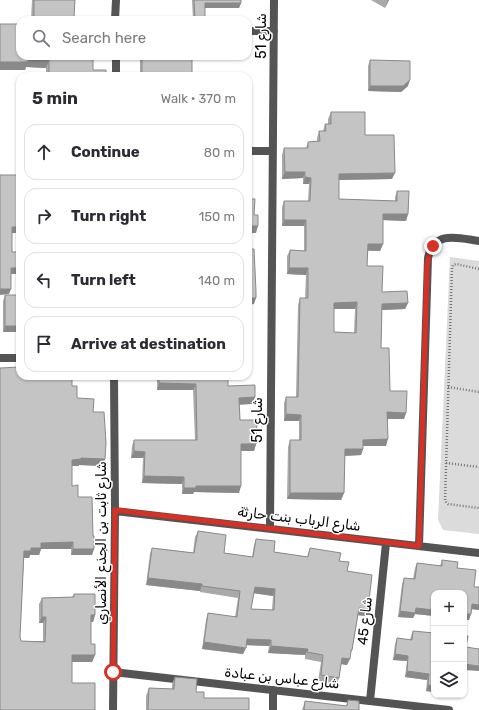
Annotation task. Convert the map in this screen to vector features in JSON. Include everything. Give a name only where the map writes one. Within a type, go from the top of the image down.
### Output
[{"type":"street","points":[[116,0],[116,16]]},
{"type":"street","name":"شارع 51","points":[[270,528],[274,0]]},
{"type":"street","points":[[252,30],[274,31]]},
{"type":"street","points":[[116,60],[116,72]]},
{"type":"street","points":[[252,151],[272,151]]},
{"type":"street","points":[[419,546],[428,258],[433,246],[446,237],[479,241]]},
{"type":"street","points":[[0,358],[16,358]]},
{"type":"street","name":"شارع ثابت بن الجذع الأنصاري","points":[[113,710],[115,510],[114,380]]},
{"type":"street","name":"شارع الرباب بنت حارثة","points":[[115,510],[479,553]]},
{"type":"street","name":"شارع 45","points":[[370,701],[386,542]]},
{"type":"street","name":"شارع عباس بن عبادة","points":[[113,672],[449,710]]},
{"type":"street","points":[[273,690],[273,710]]},
{"type":"path","points":[[479,269],[456,264],[452,267],[445,501],[446,504],[479,508]]},
{"type":"path","points":[[448,387],[479,392]]},
{"type":"path","points":[[446,464],[479,467]]},
{"type":"shaded area","points":[[450,257],[479,261],[479,534],[443,530],[438,520]]},
{"type":"building","points":[[34,0],[75,0],[74,16],[34,16]]},
{"type":"building","points":[[194,0],[241,0],[241,3],[205,3],[205,16],[195,16]]},
{"type":"building","points":[[0,24],[16,24],[16,60],[28,60],[28,62],[0,62]]},
{"type":"building","points":[[49,60],[93,60],[93,70],[106,70],[106,72],[49,72]]},
{"type":"building","points":[[142,60],[192,60],[192,72],[142,72]]},
{"type":"building","points":[[370,60],[410,61],[410,80],[403,86],[370,86]]},
{"type":"building","points":[[331,112],[365,112],[365,135],[394,135],[395,173],[339,174],[339,199],[397,201],[397,191],[409,191],[408,214],[383,214],[383,244],[368,244],[367,266],[383,266],[382,292],[407,291],[408,303],[382,304],[381,348],[389,348],[390,391],[407,391],[406,413],[387,412],[388,439],[363,440],[363,449],[345,449],[344,493],[290,493],[290,440],[301,440],[301,415],[286,414],[286,397],[298,397],[300,298],[308,298],[308,268],[289,268],[290,250],[306,251],[306,220],[284,220],[284,201],[310,201],[311,178],[305,177],[305,172],[285,172],[284,148],[308,148],[308,142],[320,141],[319,131],[326,131],[325,124],[331,124]],"holes":[[[357,302],[356,333],[334,332],[334,303]]]},
{"type":"building","points":[[0,175],[16,175],[16,227],[12,227],[12,252],[16,252],[16,268],[11,268],[11,289],[0,289]]},
{"type":"building","points":[[252,199],[255,199],[254,215],[258,215],[258,226],[252,226]]},
{"type":"building","points":[[252,249],[254,249],[256,298],[252,298]]},
{"type":"building","points":[[5,295],[16,295],[16,326],[5,326]]},
{"type":"building","points":[[16,367],[16,380],[72,380],[72,386],[77,386],[77,398],[94,399],[93,412],[104,412],[106,443],[105,459],[81,458],[72,460],[72,486],[78,485],[78,497],[92,497],[94,549],[73,549],[73,542],[41,543],[41,548],[31,548],[31,551],[24,551],[20,637],[21,641],[45,642],[46,617],[42,617],[42,598],[74,597],[74,594],[95,594],[95,615],[91,615],[91,644],[95,644],[95,655],[72,655],[72,683],[95,683],[95,710],[0,710],[0,368]]},
{"type":"building","points":[[159,380],[228,380],[228,386],[255,385],[255,397],[239,398],[240,420],[257,420],[256,444],[241,444],[241,486],[196,486],[196,488],[184,488],[184,477],[144,476],[145,452],[134,451],[134,440],[197,440],[196,384],[159,383]]},
{"type":"building","points":[[198,531],[226,535],[224,553],[253,557],[256,539],[275,541],[274,552],[308,557],[310,548],[341,553],[339,561],[349,562],[347,571],[372,575],[368,609],[359,608],[350,659],[342,658],[339,678],[321,675],[323,655],[307,652],[308,649],[271,646],[271,640],[247,639],[246,648],[204,642],[208,613],[237,617],[240,591],[202,586],[202,584],[148,578],[152,548],[194,553]],"holes":[[[255,587],[275,589],[274,610],[251,609]]]},
{"type":"building","points":[[442,560],[458,562],[457,568],[476,570],[474,587],[479,587],[479,605],[472,604],[471,614],[467,614],[467,590],[431,590],[431,610],[416,608],[415,613],[400,611],[404,578],[415,579],[417,563],[442,566]]},
{"type":"building","points":[[413,631],[431,633],[431,686],[428,685],[429,674],[407,671],[408,656],[395,654],[397,638],[412,640]]},
{"type":"building","points":[[467,647],[479,649],[479,666],[467,664]]},
{"type":"building","points":[[175,677],[197,679],[196,692],[204,692],[204,698],[249,698],[249,710],[148,710],[149,688],[174,689]]},
{"type":"building","points":[[348,700],[359,701],[359,710],[304,710],[305,701],[347,706]]},
{"type":"route","points":[[113,672],[115,510],[419,546],[427,266],[430,251],[433,246]]}]
